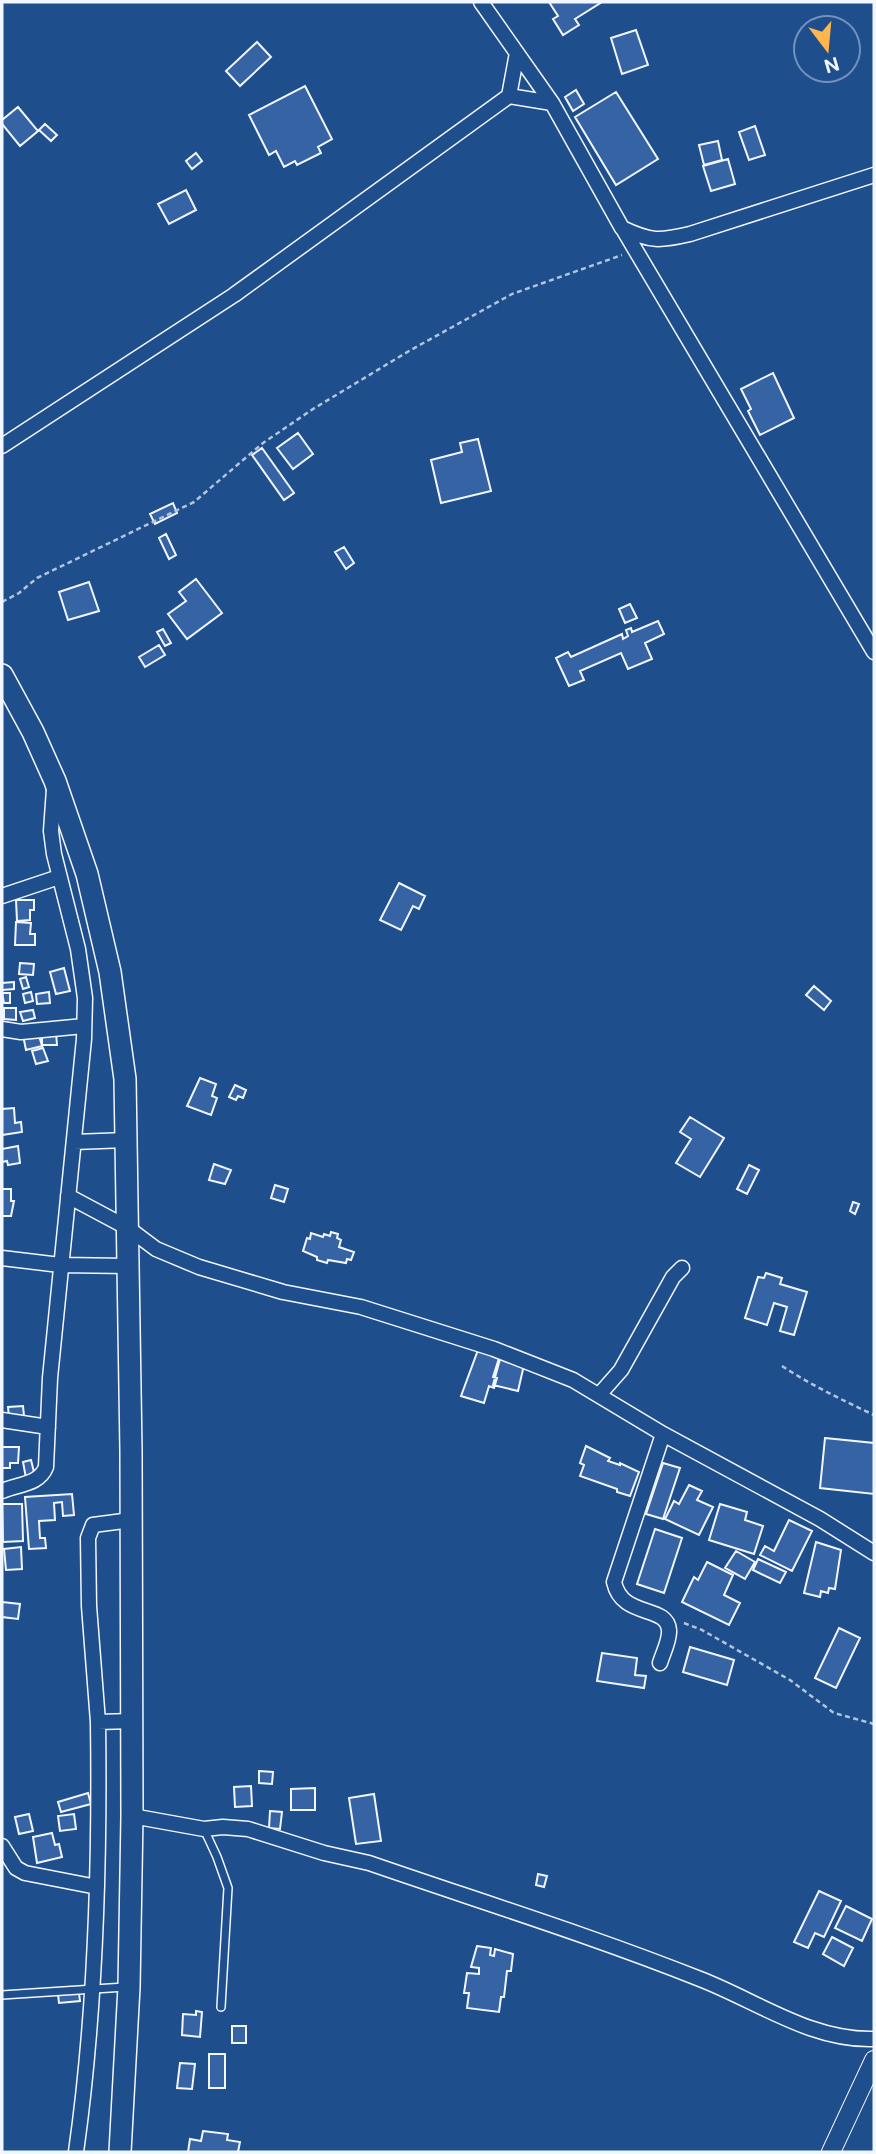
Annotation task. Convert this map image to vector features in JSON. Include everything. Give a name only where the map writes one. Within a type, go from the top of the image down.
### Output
[{"type":"main road","points":[[2,675],[33,732],[55,781],[87,874],[110,972],[125,1080],[132,1816],[129,1987],[120,2152]]},
{"type":"street","points":[[481,2],[552,103],[622,228],[874,652]]},
{"type":"street","points":[[2,446],[234,295],[509,96],[517,53]]},
{"type":"street","points":[[509,96],[552,103]]},
{"type":"street","points":[[622,228],[644,239],[665,240],[874,175]]},
{"type":"street","points":[[2,1491],[37,1480],[46,1467],[60,1265],[84,1026],[85,998],[78,949],[59,877],[51,831],[55,781]]},
{"type":"street","points":[[2,896],[59,877]]},
{"type":"street","points":[[2,1029],[21,1032],[84,1026]]},
{"type":"street","points":[[74,1142],[127,1140]]},
{"type":"street","points":[[68,1196],[128,1228],[156,1249],[199,1267],[262,1287],[388,1315],[505,1353],[573,1380],[663,1434],[820,1519],[874,1553]]},
{"type":"street","points":[[2,1258],[60,1265],[128,1266]]},
{"type":"street","points":[[599,1395],[621,1370],[681,1268]]},
{"type":"street","points":[[2,1420],[48,1427]]},
{"type":"street","points":[[660,1663],[669,1633],[668,1625],[656,1614],[626,1603],[617,1595],[614,1582],[663,1434]]},
{"type":"street","points":[[76,2152],[91,1989],[99,1844],[98,1722],[89,1606],[88,1538],[93,1525],[131,1520]]},
{"type":"street","points":[[98,1722],[132,1721]]},
{"type":"street","points":[[132,1816],[204,1829],[248,1829],[324,1853],[369,1863],[701,1979],[764,2009],[828,2034],[874,2039]]},
{"type":"street","points":[[2,1846],[16,1868],[25,1873],[97,1887]]},
{"type":"street","points":[[831,2152],[874,2060]]},
{"type":"lane","points":[[204,1829],[228,1888],[221,2007]]},
{"type":"lane","points":[[2,1995],[129,1987]]},
{"type":"path","points":[[2,602],[19,593],[37,578],[194,502],[263,443],[313,409],[512,293],[635,250]]},
{"type":"path","points":[[782,1366],[822,1391],[874,1415]]},
{"type":"path","points":[[668,1625],[681,1622],[702,1630],[790,1680],[834,1713],[874,1724]]},
{"type":"building","points":[[549,2],[602,2],[575,19],[579,25],[563,35],[553,19],[558,16]]},
{"type":"building","points":[[636,30],[648,65],[622,74],[611,38]]},
{"type":"building","points":[[257,42],[271,57],[240,86],[226,71]]},
{"type":"building","points":[[305,86],[332,139],[318,147],[321,153],[297,165],[295,161],[284,167],[276,151],[269,155],[249,115]]},
{"type":"building","points":[[576,90],[584,104],[573,111],[565,97]]},
{"type":"building","points":[[616,92],[658,159],[616,185],[575,117]]},
{"type":"building","points":[[18,107],[38,131],[20,146],[2,124],[2,120]]},
{"type":"building","points":[[45,124],[57,135],[51,141],[39,130]]},
{"type":"building","points":[[755,126],[765,155],[749,160],[739,132]]},
{"type":"building","points":[[718,141],[722,160],[704,165],[699,145]]},
{"type":"building","points":[[196,153],[202,161],[192,169],[186,161]]},
{"type":"building","points":[[728,159],[735,184],[711,191],[703,166]]},
{"type":"building","points":[[186,190],[196,210],[169,224],[158,204]]},
{"type":"building","points":[[773,373],[794,418],[760,435],[741,389]]},
{"type":"building","points":[[298,433],[313,454],[293,469],[277,448]]},
{"type":"building","points":[[478,439],[491,491],[441,503],[431,460],[462,452],[460,443]]},
{"type":"building","points":[[262,448],[294,493],[284,500],[252,455]]},
{"type":"building","points":[[173,503],[177,513],[155,524],[150,514]]},
{"type":"building","points":[[166,534],[176,555],[169,559],[159,538]]},
{"type":"building","points":[[344,547],[354,563],[346,569],[335,552]]},
{"type":"building","points":[[196,579],[222,613],[187,639],[168,614],[186,601],[179,592]]},
{"type":"building","points":[[89,582],[99,611],[68,620],[59,592]]},
{"type":"building","points":[[630,604],[637,618],[625,623],[619,609]]},
{"type":"building","points":[[658,621],[664,634],[645,643],[652,659],[628,669],[621,653],[580,671],[584,680],[569,686],[556,658],[568,652],[571,657],[622,634],[623,639],[628,636],[626,630],[631,628],[632,632]]},
{"type":"building","points":[[163,629],[171,643],[165,646],[157,632]]},
{"type":"building","points":[[159,645],[165,655],[145,667],[139,657]]},
{"type":"building","points":[[399,883],[425,896],[419,909],[413,906],[401,930],[380,920]]},
{"type":"building","points":[[16,900],[34,900],[30,920],[17,921]]},
{"type":"building","points":[[16,922],[31,923],[30,934],[35,934],[35,945],[15,945]]},
{"type":"building","points":[[20,963],[34,964],[33,975],[19,974]]},
{"type":"building","points":[[64,968],[70,991],[56,994],[50,972]]},
{"type":"building","points":[[26,977],[29,987],[23,989],[20,979]]},
{"type":"building","points":[[14,982],[14,989],[2,990],[2,983]]},
{"type":"building","points":[[814,986],[831,1001],[824,1010],[806,995]]},
{"type":"building","points":[[31,992],[33,1001],[25,1003],[23,994]]},
{"type":"building","points":[[49,992],[50,1003],[37,1004],[36,994]]},
{"type":"building","points":[[2,993],[10,993],[10,1003],[4,1003]]},
{"type":"building","points":[[4,1008],[16,1008],[16,1020],[4,1019]]},
{"type":"building","points":[[33,1010],[35,1018],[23,1021],[20,1012]]},
{"type":"building","points":[[38,1032],[42,1046],[26,1050],[23,1035]]},
{"type":"building","points":[[42,1032],[56,1032],[57,1045],[42,1045]]},
{"type":"building","points":[[43,1048],[48,1061],[36,1064],[32,1051]]},
{"type":"building","points":[[43,1048],[48,1061],[36,1064],[32,1051]]},
{"type":"building","points":[[200,1078],[216,1084],[212,1096],[217,1098],[211,1115],[187,1106]]},
{"type":"building","points":[[235,1085],[246,1090],[243,1098],[238,1096],[236,1100],[229,1097]]},
{"type":"building","points":[[14,1108],[15,1123],[21,1122],[22,1132],[2,1135],[2,1109]]},
{"type":"building","points":[[690,1117],[724,1138],[700,1177],[676,1163],[691,1139],[680,1132]]},
{"type":"building","points":[[18,1146],[20,1163],[8,1165],[7,1161],[2,1162],[2,1149]]},
{"type":"building","points":[[214,1164],[231,1170],[225,1184],[209,1180]]},
{"type":"building","points":[[749,1165],[759,1170],[747,1194],[737,1189]]},
{"type":"building","points":[[275,1185],[288,1189],[284,1202],[271,1198]]},
{"type":"building","points":[[2,1189],[11,1189],[11,1201],[14,1201],[11,1216],[2,1216]]},
{"type":"building","points":[[853,1202],[859,1204],[855,1214],[850,1211]]},
{"type":"building","points":[[331,1232],[338,1234],[337,1238],[341,1240],[339,1247],[354,1252],[351,1260],[347,1259],[346,1263],[328,1260],[327,1263],[303,1251],[311,1233],[323,1237],[324,1234],[330,1236]]},
{"type":"building","points":[[766,1273],[782,1278],[780,1284],[807,1292],[794,1335],[780,1331],[787,1307],[774,1303],[767,1325],[745,1318],[758,1277],[764,1278]]},
{"type":"building","points":[[478,1350],[500,1355],[493,1377],[497,1378],[494,1388],[489,1386],[484,1403],[461,1396]]},
{"type":"building","points":[[500,1359],[524,1365],[518,1391],[493,1385]]},
{"type":"building","points":[[23,1406],[24,1416],[9,1417],[8,1407]]},
{"type":"building","points":[[825,1438],[874,1443],[874,1494],[820,1488]]},
{"type":"building","points":[[586,1446],[610,1458],[608,1461],[620,1463],[639,1472],[630,1496],[580,1476],[584,1465],[580,1463]]},
{"type":"building","points":[[2,1447],[19,1447],[18,1463],[10,1463],[10,1468],[2,1468]]},
{"type":"building","points":[[31,1460],[35,1476],[26,1478],[23,1462]]},
{"type":"building","points":[[663,1463],[680,1468],[663,1519],[646,1514]]},
{"type":"building","points":[[689,1485],[702,1491],[697,1500],[713,1507],[699,1535],[665,1519],[674,1501],[679,1504]]},
{"type":"building","points":[[72,1494],[74,1515],[63,1516],[62,1502],[54,1503],[55,1520],[39,1521],[40,1538],[45,1538],[46,1548],[29,1549],[25,1497]]},
{"type":"building","points":[[2,1504],[22,1504],[23,1541],[3,1542]]},
{"type":"building","points":[[720,1504],[747,1512],[745,1520],[763,1526],[754,1554],[709,1540]]},
{"type":"building","points":[[789,1520],[812,1531],[792,1571],[760,1555],[765,1546],[774,1551]]},
{"type":"building","points":[[655,1529],[682,1538],[664,1593],[637,1584]]},
{"type":"building","points":[[816,1542],[841,1550],[835,1589],[829,1588],[828,1593],[821,1591],[820,1597],[804,1593]]},
{"type":"building","points":[[21,1547],[22,1569],[6,1570],[4,1549]]},
{"type":"building","points":[[736,1551],[755,1562],[745,1579],[725,1568]]},
{"type":"building","points":[[758,1559],[786,1572],[780,1583],[753,1570]]},
{"type":"building","points":[[707,1562],[733,1575],[724,1595],[740,1603],[729,1625],[682,1602],[694,1577],[698,1580]]},
{"type":"building","points":[[2,1602],[20,1604],[18,1619],[2,1617]]},
{"type":"building","points":[[839,1628],[860,1638],[836,1688],[815,1678]]},
{"type":"building","points":[[690,1647],[734,1660],[727,1685],[683,1672]]},
{"type":"building","points":[[602,1653],[637,1658],[635,1675],[646,1676],[644,1688],[597,1681]]},
{"type":"building","points":[[259,1771],[273,1772],[272,1784],[259,1783]]},
{"type":"building","points":[[251,1786],[252,1806],[235,1807],[234,1787]]},
{"type":"building","points":[[315,1788],[315,1810],[291,1810],[291,1789]]},
{"type":"building","points":[[88,1793],[91,1804],[61,1812],[58,1802]]},
{"type":"building","points":[[374,1794],[381,1841],[356,1844],[349,1798]]},
{"type":"building","points":[[270,1811],[282,1812],[280,1829],[269,1828]]},
{"type":"building","points":[[29,1814],[33,1831],[19,1834],[15,1817]]},
{"type":"building","points":[[74,1814],[76,1829],[60,1831],[58,1816]]},
{"type":"building","points":[[52,1833],[55,1845],[59,1844],[62,1857],[37,1863],[33,1837]]},
{"type":"building","points":[[538,1874],[547,1876],[544,1887],[536,1885]]},
{"type":"building","points":[[819,1891],[841,1901],[824,1937],[815,1933],[808,1948],[794,1942]]},
{"type":"building","points":[[846,1906],[872,1919],[862,1941],[835,1928]]},
{"type":"building","points":[[832,1937],[853,1948],[844,1966],[823,1954]]},
{"type":"building","points":[[477,1946],[491,1948],[490,1955],[494,1956],[495,1949],[513,1954],[499,2012],[467,2008],[469,1993],[464,1993],[467,1973],[479,1974],[479,1968],[471,1967]]},
{"type":"building","points":[[79,1993],[80,2001],[59,2003],[58,1994]]},
{"type":"building","points":[[196,2011],[202,2012],[200,2037],[182,2035],[183,2014],[196,2015]]},
{"type":"building","points":[[232,2026],[246,2026],[246,2043],[232,2043]]},
{"type":"building","points":[[209,2054],[225,2054],[225,2088],[209,2088]]},
{"type":"building","points":[[180,2063],[195,2064],[192,2089],[177,2088]]},
{"type":"building","points":[[203,2131],[228,2134],[227,2140],[240,2142],[238,2152],[188,2152],[190,2139],[201,2141]]}]
